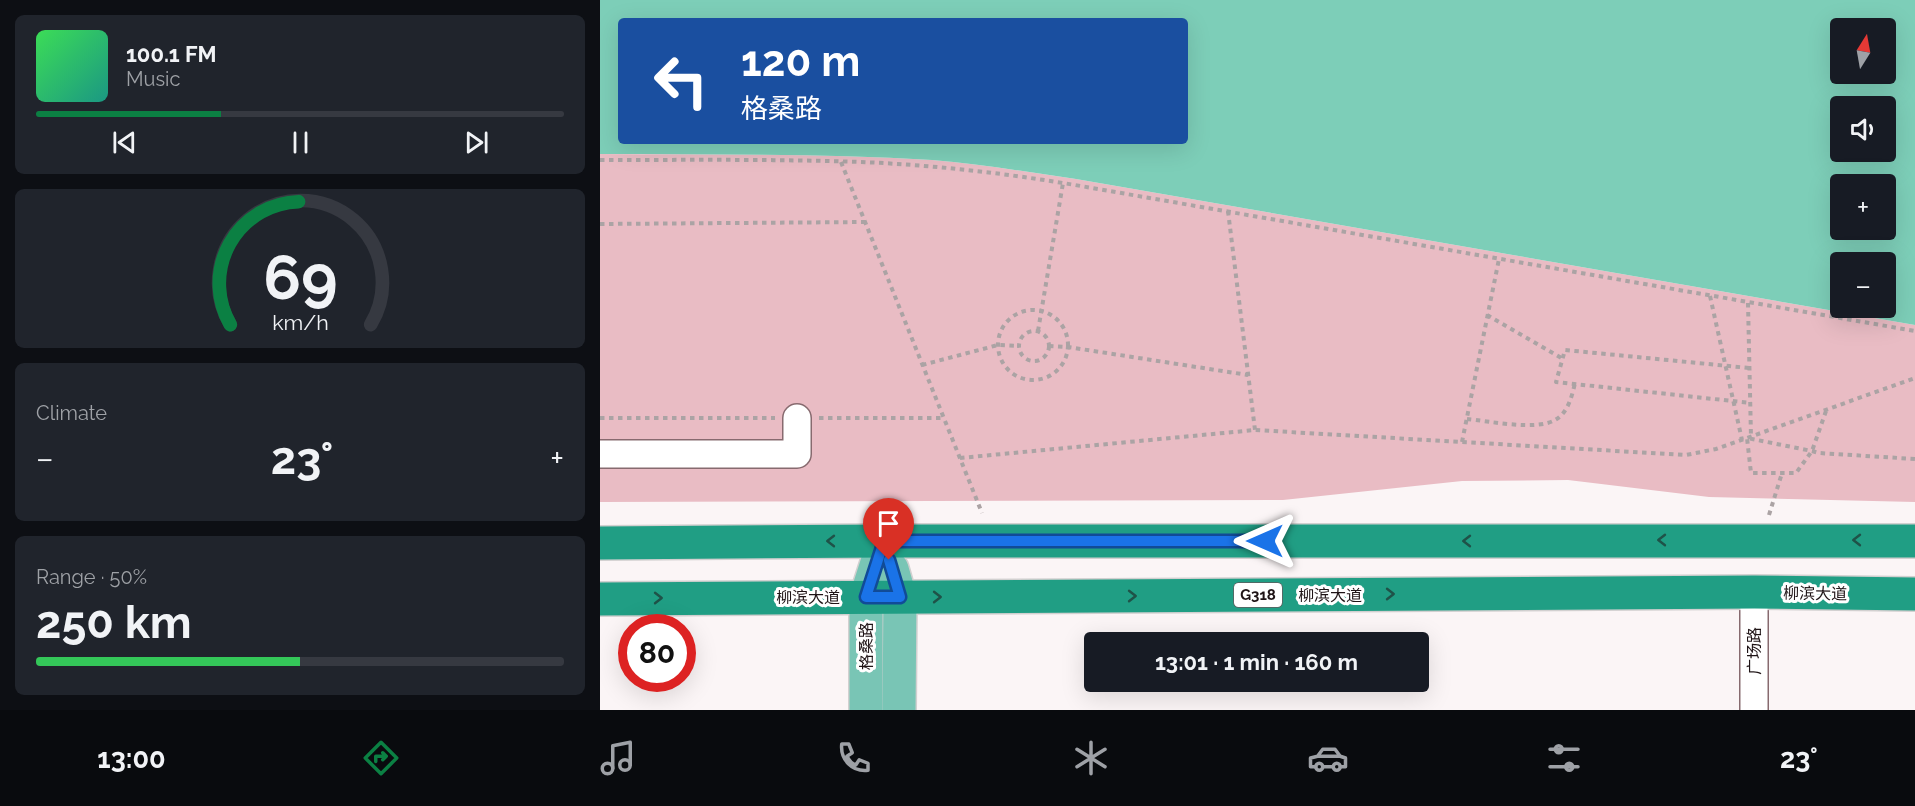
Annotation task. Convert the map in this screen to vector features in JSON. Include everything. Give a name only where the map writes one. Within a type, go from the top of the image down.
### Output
[{"type":"highway","points":[[600,543],[1915,541]]},
{"type":"highway","name":"柳滨大道","points":[[600,599],[1754,592],[1915,594]]},
{"type":"main road","name":"格桑路","points":[[884,541],[900,597],[899,710]]},
{"type":"main road","name":"格桑路","points":[[866,710],[866,597],[884,541]]},
{"type":"street","points":[[600,454],[797,453],[797,418]]},
{"type":"street","name":"广场路","points":[[1754,592],[1754,710]]},
{"type":"path","points":[[600,160],[841,162],[934,167],[1063,183],[1915,332]]},
{"type":"path","points":[[841,162],[982,513]]},
{"type":"path","points":[[1038,331],[1063,183]]},
{"type":"path","points":[[1228,211],[1255,430]]},
{"type":"path","points":[[600,224],[866,222]]},
{"type":"path","points":[[1462,442],[1499,259]]},
{"type":"path","points":[[1710,296],[1733,401],[1747,438]]},
{"type":"path","points":[[1748,302],[1750,403],[1747,438],[1751,474],[1796,473],[1812,451],[1826,410]]},
{"type":"path","points":[[1031,310],[1042,311],[1053,316],[1062,325],[1067,335],[1068,347],[1066,358],[1051,375],[1028,380],[1008,369],[1002,360],[999,345],[1003,327],[1011,318],[1020,312],[1031,310]]},
{"type":"path","points":[[1488,315],[1563,359]]},
{"type":"path","points":[[1033,330],[1046,336],[1049,346],[1042,358],[1033,361],[1024,357],[1019,346],[1023,335],[1033,330]]},
{"type":"path","points":[[922,365],[999,345],[1019,346]]},
{"type":"path","points":[[1049,346],[1248,375]]},
{"type":"path","points":[[1749,368],[1565,350],[1556,382],[1750,403]]},
{"type":"path","points":[[960,458],[1255,430],[1686,455],[1707,452],[1915,378]]},
{"type":"path","points":[[1467,419],[1545,424],[1562,416],[1575,383]]},
{"type":"path","points":[[1747,438],[1812,451],[1915,459]]},
{"type":"path","points":[[1769,515],[1782,473]]},
{"type":"shaded area","points":[[600,0],[1915,0],[1915,325],[1875,318],[1896,318],[1896,252],[1830,252],[1830,310],[1076,179],[932,160],[849,156],[600,154]]},
{"type":"shaded area","points":[[600,154],[849,156],[932,160],[986,166],[1076,179],[1830,310],[1830,318],[1875,318],[1915,325],[1915,502],[1709,497],[1568,480],[1462,481],[1283,500],[600,502]]},
{"type":"route","points":[[889,560],[900,597],[866,597],[884,541],[1265,541]]}]
